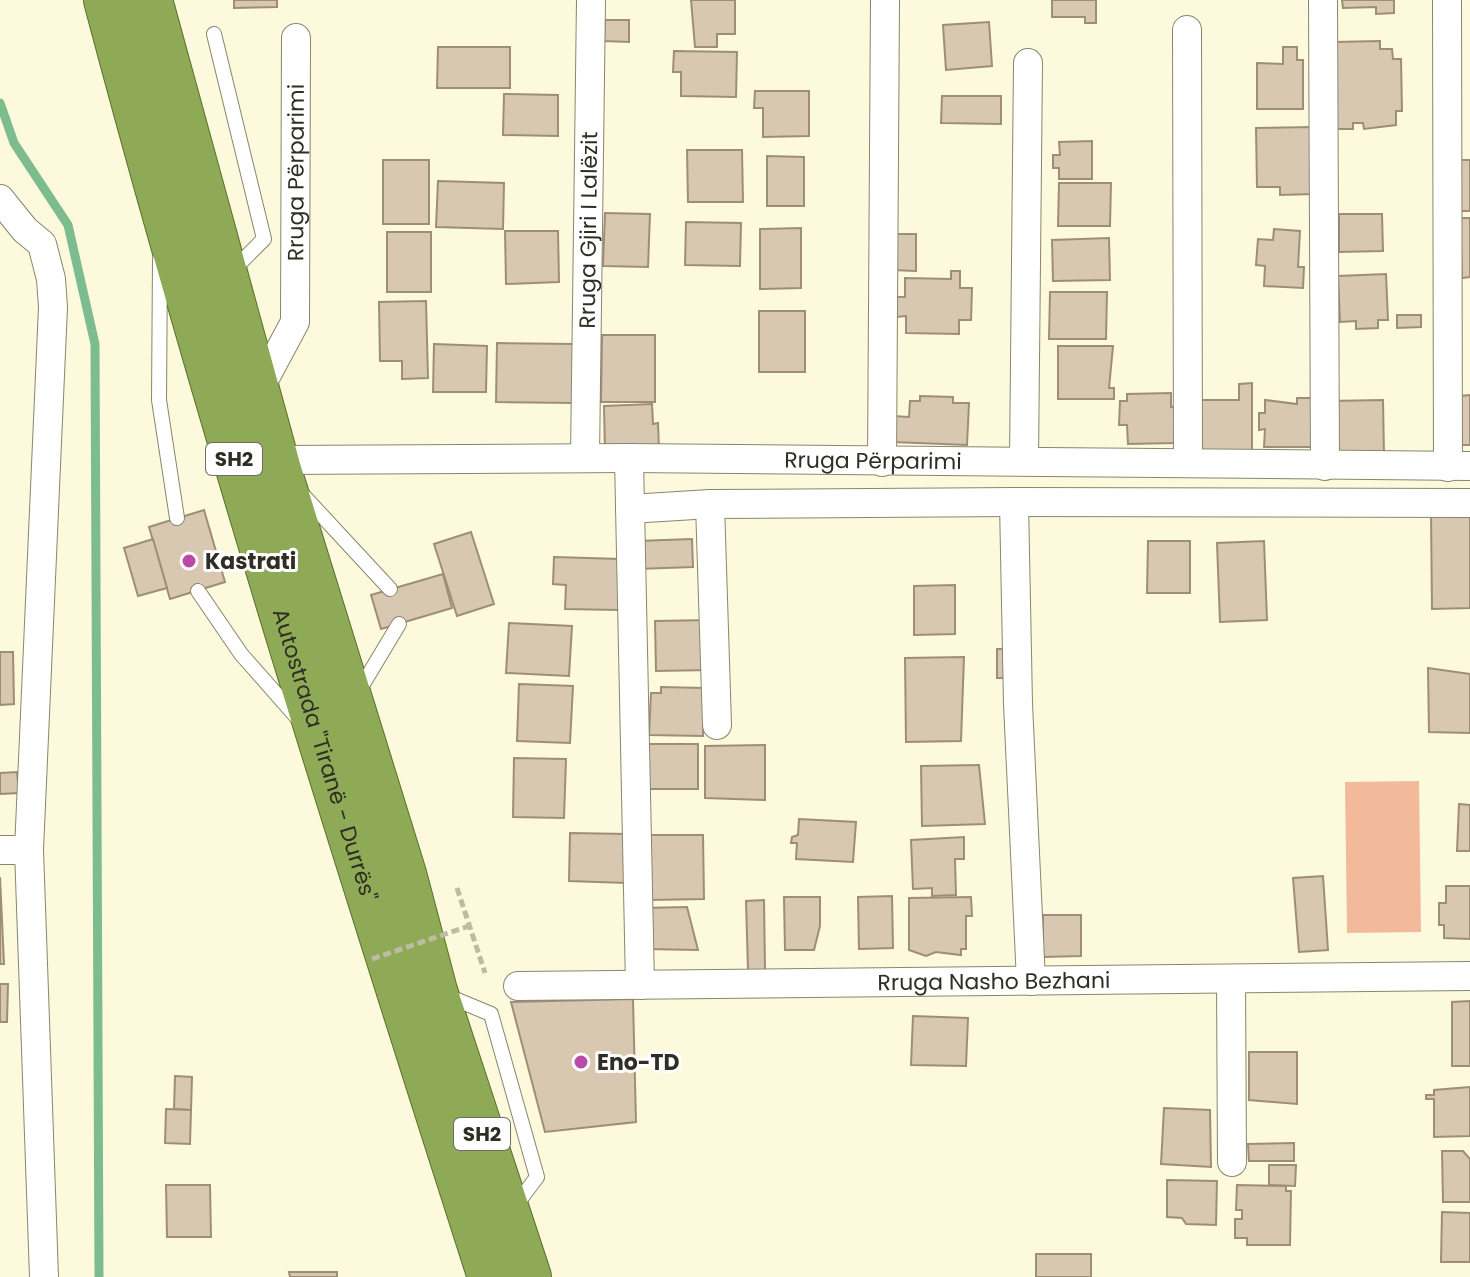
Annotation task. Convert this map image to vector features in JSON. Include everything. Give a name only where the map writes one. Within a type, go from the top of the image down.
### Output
[{"type":"highway","name":"Autostrada \"Tiranë - Durrës\"","points":[[150,0],[278,465],[404,874],[435,991],[529,1277]]},
{"type":"highway","name":"Autostrada \"Tiranë - Durrës\"","points":[[106,1],[160,199],[315,732],[490,1277]]},
{"type":"street","name":"Rruga Gjiri I Lalëzit","points":[[585,458],[591,0]]},
{"type":"street","points":[[882,462],[885,0]]},
{"type":"street","points":[[1323,0],[1325,466]]},
{"type":"street","points":[[1447,0],[1459,466]]},
{"type":"street","points":[[1187,30],[1188,463]]},
{"type":"street","name":"Rruga Përparimi","points":[[257,393],[295,322],[296,38]]},
{"type":"street","points":[[1024,461],[1028,63]]},
{"type":"street","points":[[0,199],[25,230],[42,244],[51,279],[53,307],[29,850],[44,1277]]},
{"type":"street","name":"Rruga Përparimi","points":[[278,465],[629,458],[1459,466]]},
{"type":"street","points":[[629,458],[640,985]]},
{"type":"street","points":[[1014,502],[1018,704],[1031,981]]},
{"type":"street","points":[[630,509],[710,504],[1470,503]]},
{"type":"street","points":[[710,504],[717,725]]},
{"type":"street","points":[[0,850],[29,850]]},
{"type":"street","name":"Rruga Nasho Bezhani","points":[[518,986],[1470,976]]},
{"type":"street","points":[[1231,979],[1232,1162]]},
{"type":"lane","points":[[214,34],[264,239],[225,278]]},
{"type":"lane","points":[[160,199],[159,400],[177,518]]},
{"type":"lane","points":[[278,465],[390,589]]},
{"type":"lane","points":[[198,591],[241,654],[292,715],[315,732]]},
{"type":"lane","points":[[351,704],[399,624]]},
{"type":"path","points":[[457,888],[485,973]]},
{"type":"path","points":[[372,959],[469,926]]},
{"type":"shaded area","points":[[1419,781],[1421,932],[1347,933],[1345,782]]},
{"type":"building","points":[[234,0],[277,0],[277,7],[234,8]]},
{"type":"building","points":[[691,0],[735,0],[735,34],[717,34],[717,47],[695,47]]},
{"type":"building","points":[[1052,0],[1096,0],[1096,23],[1085,23],[1085,17],[1052,17]]},
{"type":"building","points":[[1342,0],[1394,0],[1394,13],[1376,14],[1376,7],[1343,8]]},
{"type":"building","points":[[605,20],[629,20],[629,42],[604,41]]},
{"type":"building","points":[[989,22],[992,66],[946,70],[943,25]]},
{"type":"building","points":[[1380,41],[1380,49],[1392,49],[1393,59],[1401,59],[1402,111],[1396,111],[1396,125],[1364,129],[1363,123],[1353,123],[1353,129],[1335,129],[1334,42]]},
{"type":"building","points":[[438,47],[510,47],[510,88],[437,88]]},
{"type":"building","points":[[1283,47],[1297,47],[1297,60],[1303,60],[1303,109],[1257,109],[1257,63],[1283,64]]},
{"type":"building","points":[[674,51],[737,52],[736,97],[681,96],[681,72],[673,72]]},
{"type":"building","points":[[755,91],[809,91],[809,136],[763,137],[763,108],[754,108]]},
{"type":"building","points":[[504,94],[558,95],[558,136],[503,135]]},
{"type":"building","points":[[942,96],[1001,96],[1001,124],[941,123]]},
{"type":"building","points":[[1312,127],[1313,194],[1280,195],[1280,187],[1257,187],[1256,128]]},
{"type":"building","points":[[1092,141],[1092,179],[1059,179],[1059,168],[1053,168],[1053,155],[1060,155],[1059,142]]},
{"type":"building","points":[[687,150],[742,150],[743,202],[688,202]]},
{"type":"building","points":[[767,156],[804,157],[804,206],[767,206]]},
{"type":"building","points":[[383,160],[429,160],[429,224],[383,224]]},
{"type":"building","points":[[1458,160],[1470,160],[1470,211],[1458,211]]},
{"type":"building","points":[[438,181],[504,183],[503,229],[436,227]]},
{"type":"building","points":[[1059,183],[1111,183],[1110,226],[1058,226]]},
{"type":"building","points":[[605,213],[650,214],[648,267],[603,266]]},
{"type":"building","points":[[1339,214],[1382,214],[1383,251],[1339,252]]},
{"type":"building","points":[[1460,218],[1470,218],[1470,277],[1462,278]]},
{"type":"building","points":[[686,222],[741,223],[740,266],[685,265]]},
{"type":"building","points":[[801,228],[801,288],[760,289],[760,229]]},
{"type":"building","points":[[1274,229],[1300,231],[1298,267],[1304,267],[1303,288],[1264,286],[1265,266],[1256,265],[1258,239],[1273,240]]},
{"type":"building","points":[[505,231],[558,231],[559,282],[506,284]]},
{"type":"building","points":[[387,232],[431,232],[431,292],[387,292]]},
{"type":"building","points":[[892,234],[916,234],[916,271],[892,270]]},
{"type":"building","points":[[1109,238],[1110,280],[1053,281],[1052,240]]},
{"type":"building","points":[[951,271],[960,271],[960,288],[972,288],[971,320],[959,320],[959,334],[906,333],[906,316],[896,317],[896,297],[905,297],[905,278],[951,279]]},
{"type":"building","points":[[1386,274],[1388,320],[1378,320],[1378,328],[1356,329],[1356,321],[1340,322],[1338,276]]},
{"type":"building","points":[[1050,292],[1107,292],[1106,339],[1049,339]]},
{"type":"building","points":[[426,301],[428,378],[402,379],[402,361],[380,361],[379,302]]},
{"type":"building","points":[[759,311],[805,311],[805,372],[759,372]]},
{"type":"building","points":[[1397,315],[1421,315],[1421,327],[1397,328]]},
{"type":"building","points":[[602,335],[655,335],[655,402],[601,402]]},
{"type":"building","points":[[497,343],[575,344],[575,403],[496,402]]},
{"type":"building","points":[[434,344],[487,346],[486,392],[433,392]]},
{"type":"building","points":[[1058,346],[1113,346],[1109,388],[1114,388],[1114,399],[1058,399]]},
{"type":"building","points":[[1252,383],[1252,451],[1199,451],[1199,400],[1239,400],[1239,384]]},
{"type":"building","points":[[1171,393],[1171,407],[1178,406],[1174,443],[1128,444],[1127,425],[1119,425],[1120,401],[1127,401],[1127,394]]},
{"type":"building","points":[[1470,395],[1470,445],[1462,445],[1460,396]]},
{"type":"building","points":[[920,396],[953,397],[953,403],[969,403],[967,445],[893,442],[894,416],[909,417],[910,401],[920,401]]},
{"type":"building","points":[[1297,398],[1314,398],[1314,447],[1264,447],[1265,429],[1259,430],[1259,413],[1265,413],[1265,400],[1297,404]]},
{"type":"building","points":[[1383,400],[1384,456],[1331,457],[1330,401]]},
{"type":"building","points":[[652,404],[653,424],[658,423],[659,450],[605,452],[604,406]]},
{"type":"building","name":"Kastrati","points":[[204,510],[225,582],[170,599],[149,527]]},
{"type":"building","points":[[1470,511],[1470,608],[1432,609],[1431,512]]},
{"type":"building","points":[[471,532],[494,604],[457,616],[434,544]]},
{"type":"building","points":[[153,539],[167,588],[138,596],[124,548]]},
{"type":"building","points":[[692,539],[693,567],[637,569],[637,541]]},
{"type":"building","points":[[1148,541],[1190,541],[1190,593],[1147,593]]},
{"type":"building","points":[[1264,541],[1267,620],[1220,622],[1217,543]]},
{"type":"building","points":[[554,557],[620,559],[618,610],[565,609],[566,585],[553,584]]},
{"type":"building","points":[[443,574],[452,608],[381,629],[371,595]]},
{"type":"building","points":[[955,585],[955,634],[914,635],[914,586]]},
{"type":"building","points":[[711,620],[711,670],[656,671],[655,621]]},
{"type":"building","points":[[509,623],[572,626],[569,676],[506,673]]},
{"type":"building","points":[[997,649],[1012,649],[1012,678],[997,678]]},
{"type":"building","points":[[0,652],[13,652],[14,704],[0,705]]},
{"type":"building","points":[[964,657],[961,741],[906,742],[905,658]]},
{"type":"building","points":[[1428,668],[1470,674],[1470,733],[1429,732]]},
{"type":"building","points":[[519,684],[573,686],[570,743],[517,741]]},
{"type":"building","points":[[661,687],[704,688],[703,736],[649,735],[651,693],[661,693]]},
{"type":"building","points":[[640,744],[698,744],[698,789],[640,789]]},
{"type":"building","points":[[765,745],[765,800],[705,798],[705,746]]},
{"type":"building","points":[[514,758],[566,759],[564,818],[513,817]]},
{"type":"building","points":[[979,765],[985,824],[922,826],[921,766]]},
{"type":"building","points":[[17,772],[19,793],[0,794],[0,773]]},
{"type":"building","points":[[1459,804],[1470,805],[1470,851],[1457,851]]},
{"type":"building","points":[[799,819],[856,822],[853,862],[796,859],[797,843],[791,843],[792,837],[798,835]]},
{"type":"building","points":[[570,833],[628,834],[626,883],[569,881]]},
{"type":"building","points":[[650,835],[703,835],[704,899],[650,900]]},
{"type":"building","points":[[964,837],[964,859],[955,859],[956,895],[932,896],[932,888],[913,889],[911,840]]},
{"type":"building","points":[[1323,876],[1328,950],[1299,952],[1293,878]]},
{"type":"building","points":[[0,877],[4,964],[0,964]]},
{"type":"building","points":[[1446,886],[1470,886],[1470,939],[1444,938],[1444,925],[1439,925],[1439,903],[1446,903]]},
{"type":"building","points":[[892,896],[893,948],[859,949],[858,897]]},
{"type":"building","points":[[784,897],[820,897],[820,926],[814,950],[785,950]]},
{"type":"building","points":[[971,897],[972,916],[966,916],[966,949],[961,949],[961,955],[936,952],[926,956],[909,950],[909,898]]},
{"type":"building","points":[[764,900],[765,970],[748,970],[746,901]]},
{"type":"building","points":[[687,907],[698,950],[645,949],[643,908]]},
{"type":"building","points":[[1043,915],[1081,915],[1081,956],[1043,957]]},
{"type":"building","points":[[0,984],[8,984],[7,1022],[0,1022]]},
{"type":"building","name":"Eno-TD","points":[[633,999],[636,1122],[545,1132],[511,1002]]},
{"type":"building","points":[[1470,1001],[1470,1066],[1452,1066],[1452,1002]]},
{"type":"building","points":[[913,1016],[968,1018],[966,1066],[911,1065]]},
{"type":"building","points":[[1249,1052],[1297,1052],[1297,1104],[1249,1100]]},
{"type":"building","points":[[175,1076],[192,1077],[191,1110],[174,1109]]},
{"type":"building","points":[[1470,1087],[1470,1136],[1434,1137],[1434,1099],[1426,1099],[1426,1095],[1434,1095],[1434,1090]]},
{"type":"building","points":[[1164,1108],[1210,1110],[1211,1167],[1161,1164]]},
{"type":"building","points":[[166,1109],[191,1110],[190,1144],[165,1143]]},
{"type":"building","points":[[1294,1143],[1294,1161],[1249,1161],[1248,1144]]},
{"type":"building","points":[[1442,1151],[1463,1151],[1470,1159],[1470,1202],[1443,1202]]},
{"type":"building","points":[[1269,1165],[1296,1165],[1295,1186],[1269,1185]]},
{"type":"building","points":[[1167,1180],[1217,1181],[1216,1225],[1186,1224],[1182,1218],[1167,1217]]},
{"type":"building","points":[[166,1185],[210,1185],[211,1237],[167,1237]]},
{"type":"building","points":[[1237,1185],[1286,1186],[1286,1191],[1291,1191],[1290,1245],[1247,1245],[1247,1238],[1235,1238],[1235,1219],[1242,1219],[1242,1210],[1236,1210]]},
{"type":"building","points":[[1442,1212],[1470,1213],[1470,1262],[1441,1262]]},
{"type":"building","points":[[1036,1254],[1091,1254],[1091,1277],[1036,1277]]},
{"type":"building","points":[[289,1272],[337,1272],[337,1277],[290,1277]]},
{"type":"waterway","points":[[0,103],[14,143],[68,225],[95,344],[99,1277]]},
{"type":"place","name":"Kastrati","points":[[189,561]]},
{"type":"place","name":"Eno-TD","points":[[581,1062]]}]
